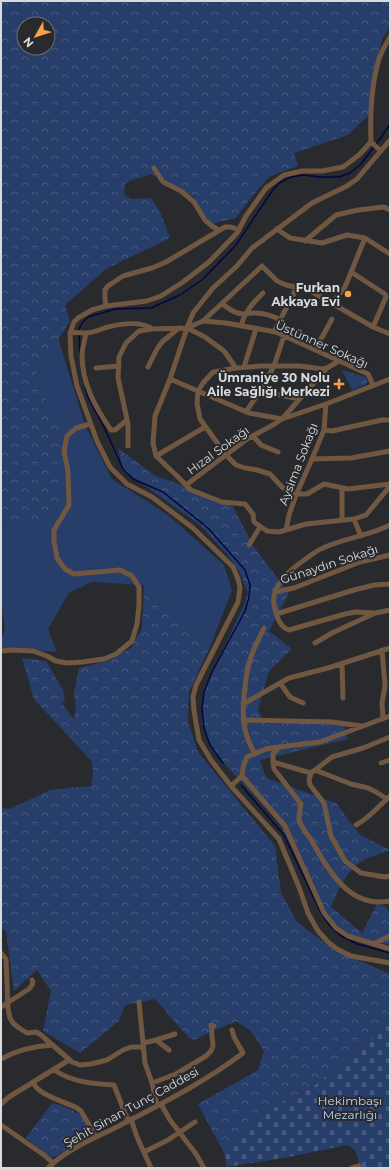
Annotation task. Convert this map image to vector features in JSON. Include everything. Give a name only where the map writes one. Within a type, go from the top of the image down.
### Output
[{"type":"street","points":[[390,37],[379,58],[373,84],[370,125],[375,146],[357,179],[347,186],[312,203],[252,248],[237,266],[213,288],[193,313],[170,379],[155,416],[152,443],[156,456],[191,490],[222,502],[245,504],[252,514],[254,522],[267,531],[279,532],[306,524],[354,519],[366,515],[390,485]]},
{"type":"street","points":[[390,140],[358,155],[343,167],[322,171],[302,171],[284,175],[266,188],[246,216],[239,230],[209,262],[183,282],[161,296],[147,301],[106,306],[92,310],[78,318],[74,322],[71,356],[77,386],[90,424],[110,467],[127,484],[152,497],[193,528],[233,567],[238,579],[240,588],[238,602],[196,685],[193,696],[199,740],[211,760],[231,786],[279,839],[308,913],[318,931],[329,943],[351,956],[390,963]]},
{"type":"street","points":[[154,168],[163,182],[181,191],[194,202],[205,220],[219,230]]},
{"type":"street","points":[[305,241],[336,215],[358,210],[384,207],[389,209],[390,202]]},
{"type":"street","points":[[106,306],[105,290],[108,286],[123,276],[152,268],[166,262],[225,227],[232,227],[239,230]]},
{"type":"street","points":[[277,229],[290,238],[322,243],[348,236],[365,238],[390,254]]},
{"type":"street","points":[[332,303],[345,287],[365,238]]},
{"type":"street","points":[[203,321],[262,266],[277,282],[309,290],[373,327],[390,334]]},
{"type":"street","points":[[351,272],[385,294],[386,297],[373,327]]},
{"type":"street","points":[[274,332],[297,287]]},
{"type":"street","points":[[241,326],[248,308],[263,293]]},
{"type":"street","points":[[222,304],[233,311],[245,314],[259,313],[274,316],[280,320]]},
{"type":"street","points":[[315,350],[332,319]]},
{"type":"street","name":"Üstünner Sokağı","points":[[187,328],[203,321],[226,323],[274,332],[368,374],[373,385]]},
{"type":"street","points":[[73,332],[84,333],[126,324],[137,324],[147,326],[152,329]]},
{"type":"street","points":[[148,367],[162,342],[179,328]]},
{"type":"street","points":[[128,446],[128,424],[118,378],[119,357],[126,343],[139,331],[187,328],[205,337],[224,351],[236,368]]},
{"type":"street","points":[[244,367],[256,329]]},
{"type":"street","points":[[84,333],[82,354],[84,374],[89,394],[111,430],[115,430],[127,420]]},
{"type":"street","points":[[246,412],[274,366],[284,336]]},
{"type":"street","points":[[282,419],[327,368],[339,361]]},
{"type":"street","points":[[96,368],[119,366]]},
{"type":"street","points":[[327,368],[322,369],[300,366],[244,367],[213,372],[203,382],[198,391],[197,403],[200,419],[226,455],[236,465],[270,474],[282,487],[292,494],[308,494],[324,484],[342,489],[390,485]]},
{"type":"street","points":[[170,379],[246,412],[282,419],[326,404],[390,379]]},
{"type":"street","points":[[260,391],[300,399]]},
{"type":"street","name":"Aysima Sokağı","points":[[286,530],[289,515],[296,495],[324,430],[326,404]]},
{"type":"street","name":"Hızal Sokağı","points":[[186,485],[247,439],[282,419]]},
{"type":"street","points":[[324,430],[332,431],[382,420],[390,420]]},
{"type":"street","points":[[1,651],[33,651],[56,661],[67,663],[82,662],[104,659],[116,654],[132,641],[137,624],[139,587],[132,576],[120,570],[74,574],[65,569],[57,558],[54,530],[69,506],[68,471],[64,451],[67,436],[76,428],[90,424]]},
{"type":"street","points":[[156,456],[205,427]]},
{"type":"street","points":[[253,436],[261,445],[278,452]]},
{"type":"street","points":[[312,459],[351,458],[390,451]]},
{"type":"street","points":[[342,489],[342,520]]},
{"type":"street","points":[[354,519],[361,536]]},
{"type":"street","points":[[376,613],[355,612],[289,630],[281,626],[272,601],[282,580],[291,569],[322,548],[378,532],[390,526]]},
{"type":"street","points":[[249,545],[260,527]]},
{"type":"street","name":"Günaydın Sokağı","points":[[275,592],[294,588],[360,562],[390,555]]},
{"type":"street","points":[[276,614],[354,590],[374,585],[390,584]]},
{"type":"street","points":[[315,642],[332,632],[376,613],[390,610]]},
{"type":"street","points":[[255,754],[249,744],[243,720],[243,704],[250,660],[264,628]]},
{"type":"street","points":[[243,704],[289,678],[390,648]]},
{"type":"street","points":[[382,650],[385,680],[382,703],[383,719]]},
{"type":"street","points":[[342,663],[343,698]]},
{"type":"street","points":[[280,683],[290,697],[303,703]]},
{"type":"street","points":[[231,786],[242,776],[243,767],[247,757],[266,749],[320,742],[390,716]]},
{"type":"street","points":[[243,720],[332,722],[363,726]]},
{"type":"street","points":[[390,737],[363,748],[332,757],[313,772],[309,780],[310,785],[324,803],[331,836],[345,861],[361,873],[385,877],[390,876]]},
{"type":"street","points":[[279,747],[273,754],[272,762],[274,769],[301,804],[299,819],[305,832],[312,841],[326,866],[340,883],[353,895],[375,902],[390,901]]},
{"type":"street","points":[[381,763],[390,760]]},
{"type":"street","points":[[272,762],[368,788],[388,798],[371,814],[356,825]]},
{"type":"street","points":[[242,776],[285,826],[324,913],[336,928],[348,936],[390,948]]},
{"type":"street","points":[[373,944],[390,936]]},
{"type":"street","points":[[1,953],[6,959],[8,1003],[10,1018],[13,1023],[27,1033],[36,1032],[41,1035],[72,1062],[80,1065],[92,1064],[107,1060],[122,1050],[143,1045],[175,1034]]},
{"type":"street","points":[[1,1007],[29,989],[33,982],[32,980]]},
{"type":"street","points":[[139,1002],[145,1063],[159,1104],[196,1154],[204,1168]]},
{"type":"street","points":[[152,1083],[176,1074],[212,1051],[211,1025],[214,1026]]},
{"type":"street","name":"Şehit Sinan Tunç Caddesi","points":[[51,1166],[76,1147],[179,1095],[243,1053],[234,1037],[232,1030]]},
{"type":"street","points":[[156,1040],[169,1050]]},
{"type":"street","points":[[1,1059],[36,1046],[53,1045]]},
{"type":"street","points":[[1,1104],[9,1097],[69,1060]]},
{"type":"street","points":[[54,1070],[71,1079],[98,1084],[114,1085],[151,1168]]},
{"type":"street","points":[[33,1082],[34,1086],[41,1092],[70,1104],[81,1111],[96,1138]]},
{"type":"street","points":[[144,1152],[168,1140],[195,1122]]},
{"type":"street","points":[[1,1125],[44,1155],[51,1166]]},
{"type":"street","points":[[352,1168],[359,1166]]},
{"type":"green space","points":[[1,1],[390,1],[390,27],[382,39],[369,115],[348,135],[294,153],[298,166],[270,176],[253,195],[236,218],[210,224],[193,196],[152,174],[125,184],[124,194],[131,199],[151,198],[160,212],[170,238],[106,269],[65,305],[70,321],[36,374],[59,429],[63,502],[45,525],[7,523],[1,518]]},
{"type":"green space","points":[[58,338],[85,425],[112,479],[168,515],[224,565],[232,590],[210,647],[144,585],[92,582],[69,593],[48,629],[57,652],[1,648],[1,639],[5,629],[1,603],[1,518],[7,523],[59,429],[36,374]]},
{"type":"green space","points":[[342,370],[367,378],[367,384],[352,390]]},
{"type":"green space","points":[[118,448],[154,475],[231,503],[254,547],[289,593],[269,631],[292,649],[269,671],[258,710],[265,724],[343,721],[348,739],[260,760],[266,778],[336,803],[359,834],[390,850],[363,860],[355,866],[342,883],[331,907],[362,933],[377,904],[386,907],[390,914],[390,945],[353,937],[330,920],[279,823],[213,751],[202,723],[204,690],[244,605],[248,593],[240,573],[227,554],[200,525],[123,470]]},
{"type":"green space","points":[[144,585],[210,647],[189,692],[188,722],[198,752],[275,846],[281,893],[297,922],[334,950],[390,974],[390,1013],[384,1026],[375,1038],[314,1086],[264,1114],[238,1136],[224,1153],[198,1104],[258,1070],[264,1051],[251,1031],[236,1021],[194,1040],[189,1038],[155,999],[125,1005],[119,1021],[80,1053],[43,1031],[51,991],[37,970],[14,991],[6,931],[1,929],[1,808],[10,809],[50,790],[91,786],[93,772],[92,762],[34,699],[22,658],[46,661],[63,690],[65,700],[62,703],[73,719],[76,712],[74,693],[79,668],[108,661],[131,648],[142,628]]},
{"type":"green space","name":"Hekimbaşı Mezarlığı","points":[[390,1013],[390,1168],[358,1168],[357,1154],[354,1149],[347,1145],[289,1157],[227,1167],[224,1153],[238,1136],[264,1114],[314,1086],[375,1038],[384,1026]]},
{"type":"green space","points":[[52,1103],[66,1107],[78,1113],[86,1123],[89,1138],[52,1158],[26,1138]]},
{"type":"waterway","points":[[80,354],[79,329],[88,317],[115,309],[151,308],[180,295],[203,279],[236,245],[279,183],[291,177],[303,175],[339,177],[350,173],[361,164],[390,124]]},
{"type":"waterway","points":[[85,387],[88,397],[104,427],[123,469],[133,479],[163,492],[208,528],[245,570],[250,585],[249,597],[245,611],[212,672],[204,692],[202,709],[204,728],[210,745],[223,763]]},
{"type":"waterway","points":[[241,785],[284,835],[320,911],[330,926],[341,936],[357,944],[390,953]]},
{"type":"place","name":"Furkan Akkaya Evi","points":[[348,294]]},
{"type":"place","name":"Ümraniye 30 Nolu Aile Sağlığı Merkezi","points":[[339,384]]}]
